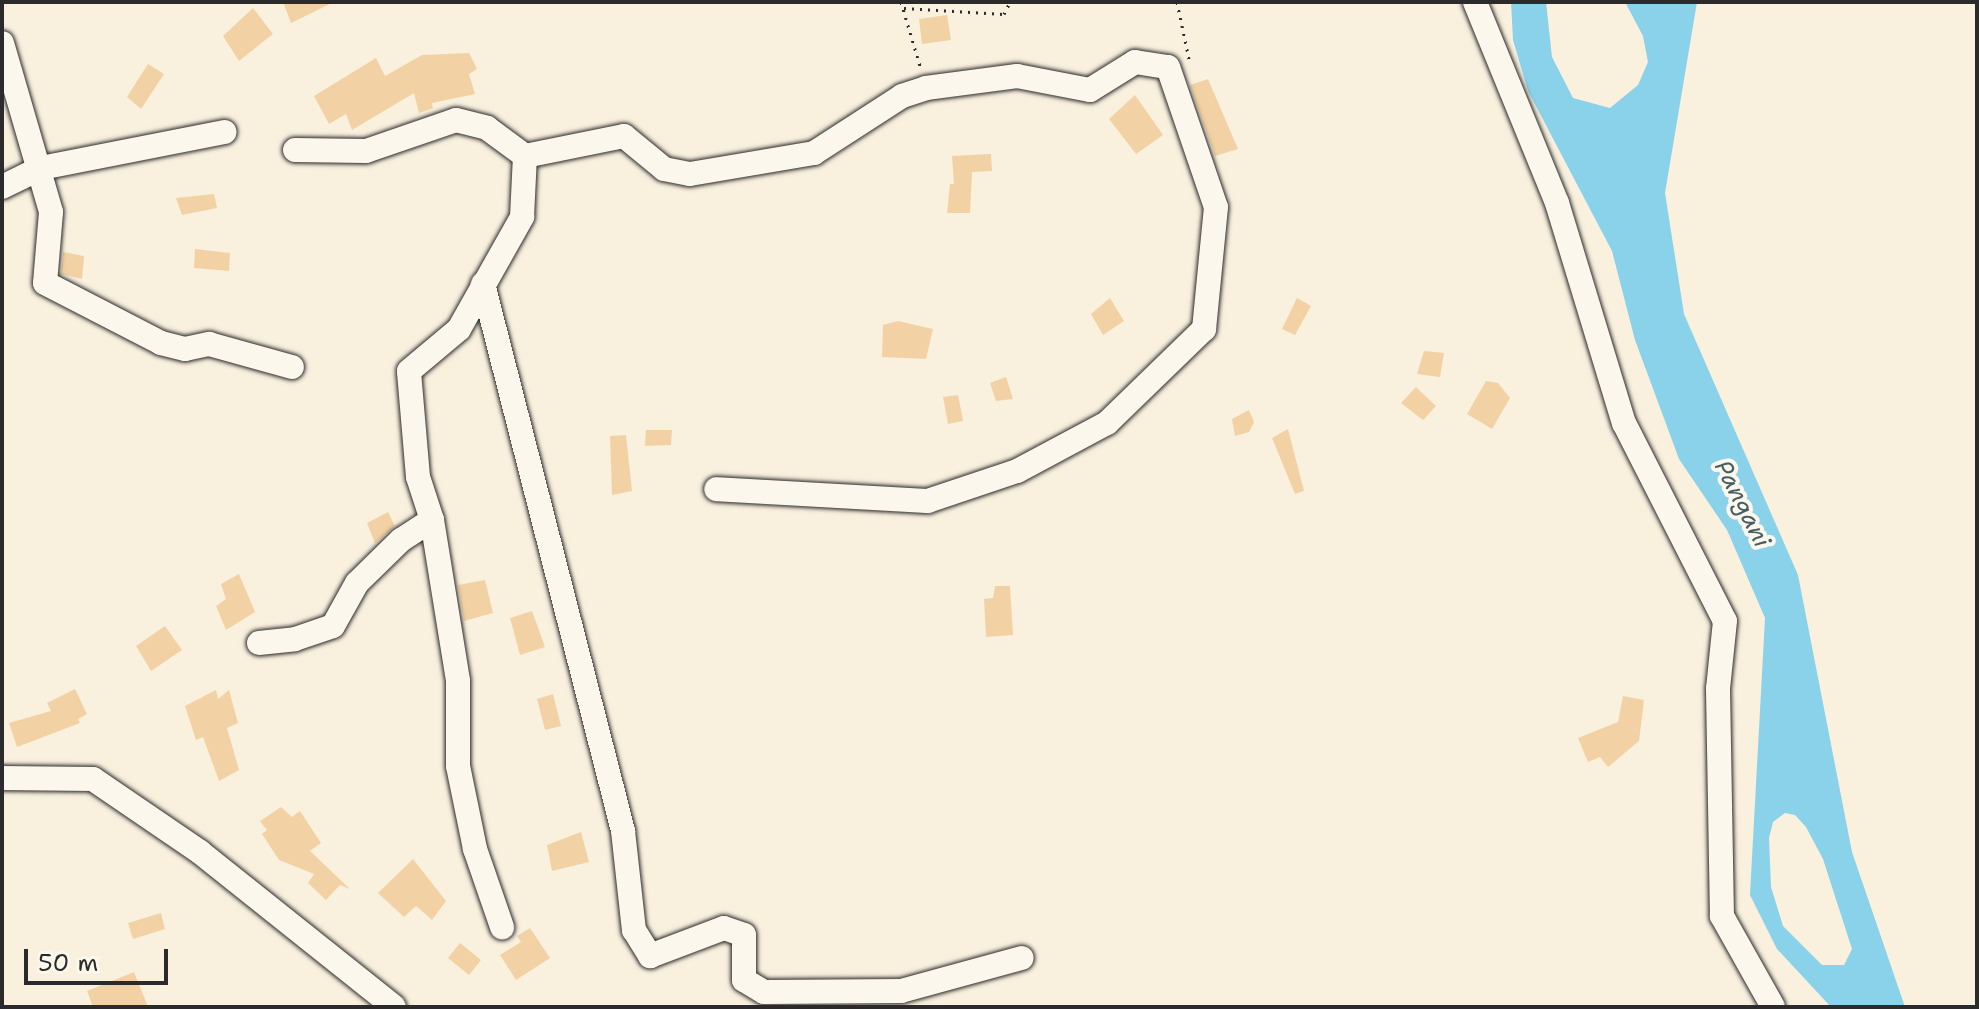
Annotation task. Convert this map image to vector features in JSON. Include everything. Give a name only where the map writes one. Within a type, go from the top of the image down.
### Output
[{"type":"street","points":[[1475,2],[1557,203],[1624,423],[1725,621],[1718,689],[1722,916],[1773,1007]]},
{"type":"street","points":[[2,43],[41,168],[51,212],[45,283],[161,343],[185,349],[209,344],[292,367]]},
{"type":"street","points":[[295,150],[366,151],[456,120],[487,128],[525,156],[624,136],[664,169],[690,174],[814,153],[902,96],[926,88],[1017,76],[1090,90],[1135,62],[1168,67],[1216,207],[1204,329],[1107,423],[1017,471],[928,501],[716,489]]},
{"type":"street","points":[[2,187],[41,168],[224,132]]},
{"type":"street","points":[[502,927],[475,849],[458,766],[458,681],[432,520],[418,477],[409,371],[459,329],[522,217],[525,156]]},
{"type":"street","points":[[483,284],[623,831],[634,930],[650,956],[724,928],[744,935],[744,980],[764,992],[901,991],[1022,958]]},
{"type":"street","points":[[259,643],[295,639],[333,626],[357,583],[401,540],[432,520]]},
{"type":"street","points":[[2,778],[93,779],[200,852],[394,1007]]},
{"type":"path","points":[[901,2],[926,88]]},
{"type":"path","points":[[904,8],[1004,14],[1010,2]]},
{"type":"path","points":[[1168,67],[1190,61],[1177,2]]},
{"type":"water","name":"Pangani","points":[[1511,2],[1546,2],[1552,57],[1573,98],[1610,108],[1638,85],[1648,62],[1643,36],[1625,2],[1697,2],[1665,193],[1684,314],[1798,575],[1852,852],[1905,1007],[1831,1007],[1777,949],[1750,895],[1765,618],[1727,530],[1679,459],[1635,340],[1612,251],[1528,91],[1513,40]],"holes":[[[1785,813],[1795,815],[1806,827],[1823,859],[1852,949],[1844,965],[1822,965],[1783,926],[1771,887],[1769,838],[1773,822]]]},
{"type":"building","points":[[283,2],[334,2],[291,23]]},
{"type":"building","points":[[253,8],[273,34],[239,61],[223,36]]},
{"type":"building","points":[[947,15],[951,40],[922,44],[919,19]]},
{"type":"building","points":[[469,53],[477,69],[469,74],[475,94],[432,103],[433,108],[419,113],[414,93],[352,130],[346,114],[329,124],[314,96],[376,58],[385,76],[422,55]]},
{"type":"building","points":[[148,64],[164,74],[141,109],[127,97]]},
{"type":"building","points":[[1208,79],[1238,149],[1215,156],[1190,85]]},
{"type":"building","points":[[1135,95],[1163,135],[1136,154],[1109,119]]},
{"type":"building","points":[[991,154],[992,171],[972,172],[970,213],[947,213],[950,184],[954,184],[952,156]]},
{"type":"building","points":[[214,194],[217,208],[182,215],[176,198]]},
{"type":"building","points":[[195,249],[230,253],[229,271],[194,268]]},
{"type":"building","points":[[63,252],[84,256],[82,279],[61,274]]},
{"type":"building","points":[[1110,298],[1124,321],[1103,335],[1091,314]]},
{"type":"building","points":[[1297,298],[1311,306],[1295,335],[1282,329]]},
{"type":"building","points":[[898,321],[933,329],[926,359],[882,357],[883,325]]},
{"type":"building","points":[[1424,351],[1444,353],[1440,377],[1417,374]]},
{"type":"building","points":[[1006,377],[1013,399],[996,401],[990,383]]},
{"type":"building","points":[[1486,381],[1498,383],[1510,398],[1492,429],[1467,414]]},
{"type":"building","points":[[1416,387],[1436,406],[1423,420],[1401,403]]},
{"type":"building","points":[[958,395],[963,421],[948,424],[943,397]]},
{"type":"building","points":[[1249,410],[1254,422],[1249,432],[1235,436],[1232,419]]},
{"type":"building","points":[[1288,429],[1304,491],[1295,494],[1272,438]]},
{"type":"building","points":[[646,430],[672,430],[671,445],[645,446]]},
{"type":"building","points":[[626,435],[632,491],[612,495],[610,436]]},
{"type":"building","points":[[388,512],[395,526],[375,543],[367,523]]},
{"type":"building","points":[[239,574],[255,612],[226,630],[216,606],[226,599],[221,584]]},
{"type":"building","points":[[485,580],[493,613],[464,621],[458,585]]},
{"type":"building","points":[[995,586],[1010,586],[1013,635],[986,637],[984,599],[993,598]]},
{"type":"building","points":[[532,611],[545,647],[520,655],[510,618]]},
{"type":"building","points":[[165,626],[182,650],[151,671],[136,646]]},
{"type":"building","points":[[75,689],[87,714],[78,719],[80,723],[17,747],[9,723],[51,711],[47,703]]},
{"type":"building","points":[[216,690],[218,699],[229,690],[238,723],[227,728],[239,770],[219,781],[203,737],[196,740],[185,706]]},
{"type":"building","points":[[553,694],[561,726],[545,730],[537,699]]},
{"type":"building","points":[[1623,696],[1644,700],[1639,741],[1608,767],[1600,757],[1588,762],[1578,738],[1618,722]]},
{"type":"building","points":[[281,807],[292,817],[300,811],[321,843],[310,851],[350,889],[340,885],[326,900],[308,883],[314,874],[279,860],[262,834],[267,830],[260,821]]},
{"type":"building","points":[[581,832],[589,862],[552,871],[547,845]]},
{"type":"building","points":[[413,859],[446,901],[432,920],[416,906],[404,917],[378,893]]},
{"type":"building","points":[[161,913],[165,929],[133,939],[128,923]]},
{"type":"building","points":[[530,928],[550,958],[516,980],[500,955],[521,942],[517,936]]},
{"type":"building","points":[[460,943],[481,960],[469,975],[448,958]]},
{"type":"building","points":[[134,972],[148,1007],[93,1007],[87,991]]}]
